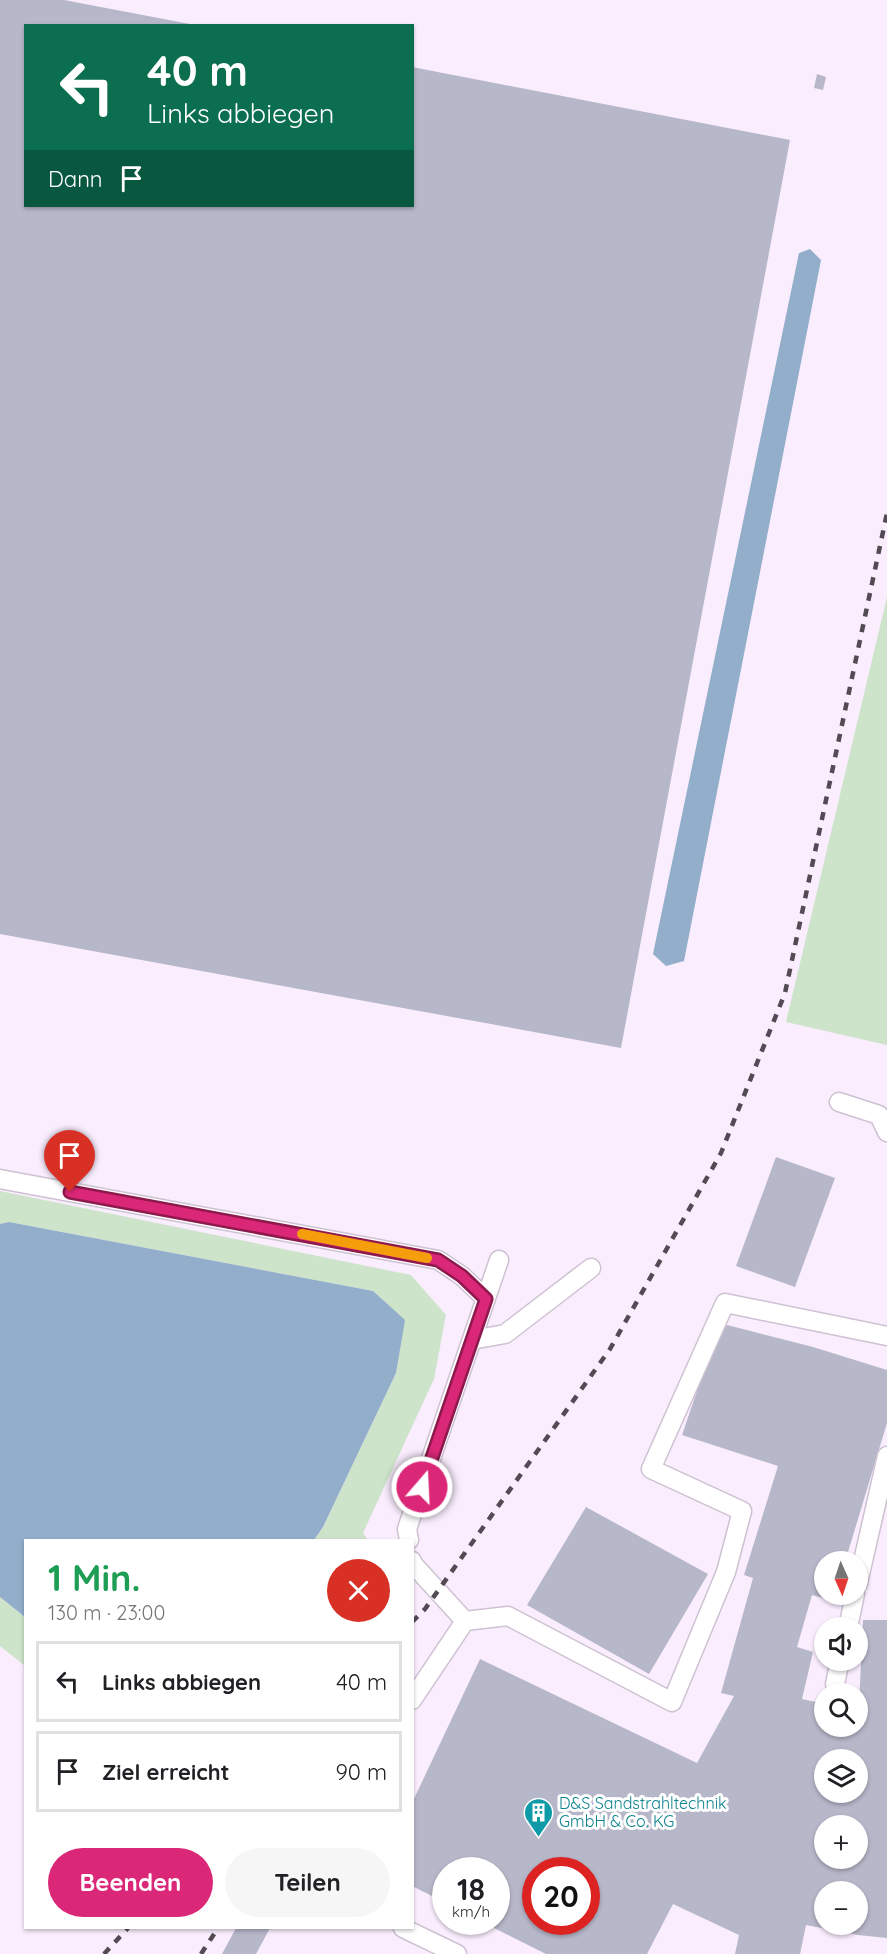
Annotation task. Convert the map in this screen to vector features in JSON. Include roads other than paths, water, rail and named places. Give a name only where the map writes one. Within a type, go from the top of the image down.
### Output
[{"type":"lane","points":[[839,1102],[879,1115],[887,1132]]},
{"type":"lane","points":[[0,1179],[438,1260],[462,1276],[486,1299]]},
{"type":"lane","points":[[409,1539],[407,1529],[499,1260]]},
{"type":"lane","points":[[472,1340],[505,1334],[591,1268]]},
{"type":"lane","points":[[414,1697],[465,1621],[508,1616],[672,1702],[726,1572],[742,1510],[651,1469],[725,1303],[887,1336]]},
{"type":"lane","points":[[865,1551],[887,1456]]},
{"type":"lane","points":[[414,1565],[465,1621]]},
{"type":"lane","points":[[835,1683],[838,1671]]},
{"type":"lane","points":[[405,1929],[457,1954]]},
{"type":"water","points":[[810,249],[821,260],[684,961],[666,966],[653,954],[799,253]]},
{"type":"water","points":[[9,1222],[373,1291],[405,1320],[396,1373],[323,1527],[315,1539],[24,1539],[24,1616],[0,1597],[0,1224]]},
{"type":"railway","points":[[414,1620],[425,1609],[610,1349],[721,1153],[785,993],[887,513]]},
{"type":"railway","points":[[104,1954],[127,1929]]},
{"type":"railway","points":[[201,1954],[217,1929]]},
{"type":"place","name":"D&S Sandstrahltechnik GmbH & Co. KG","points":[[538,1838]]}]
